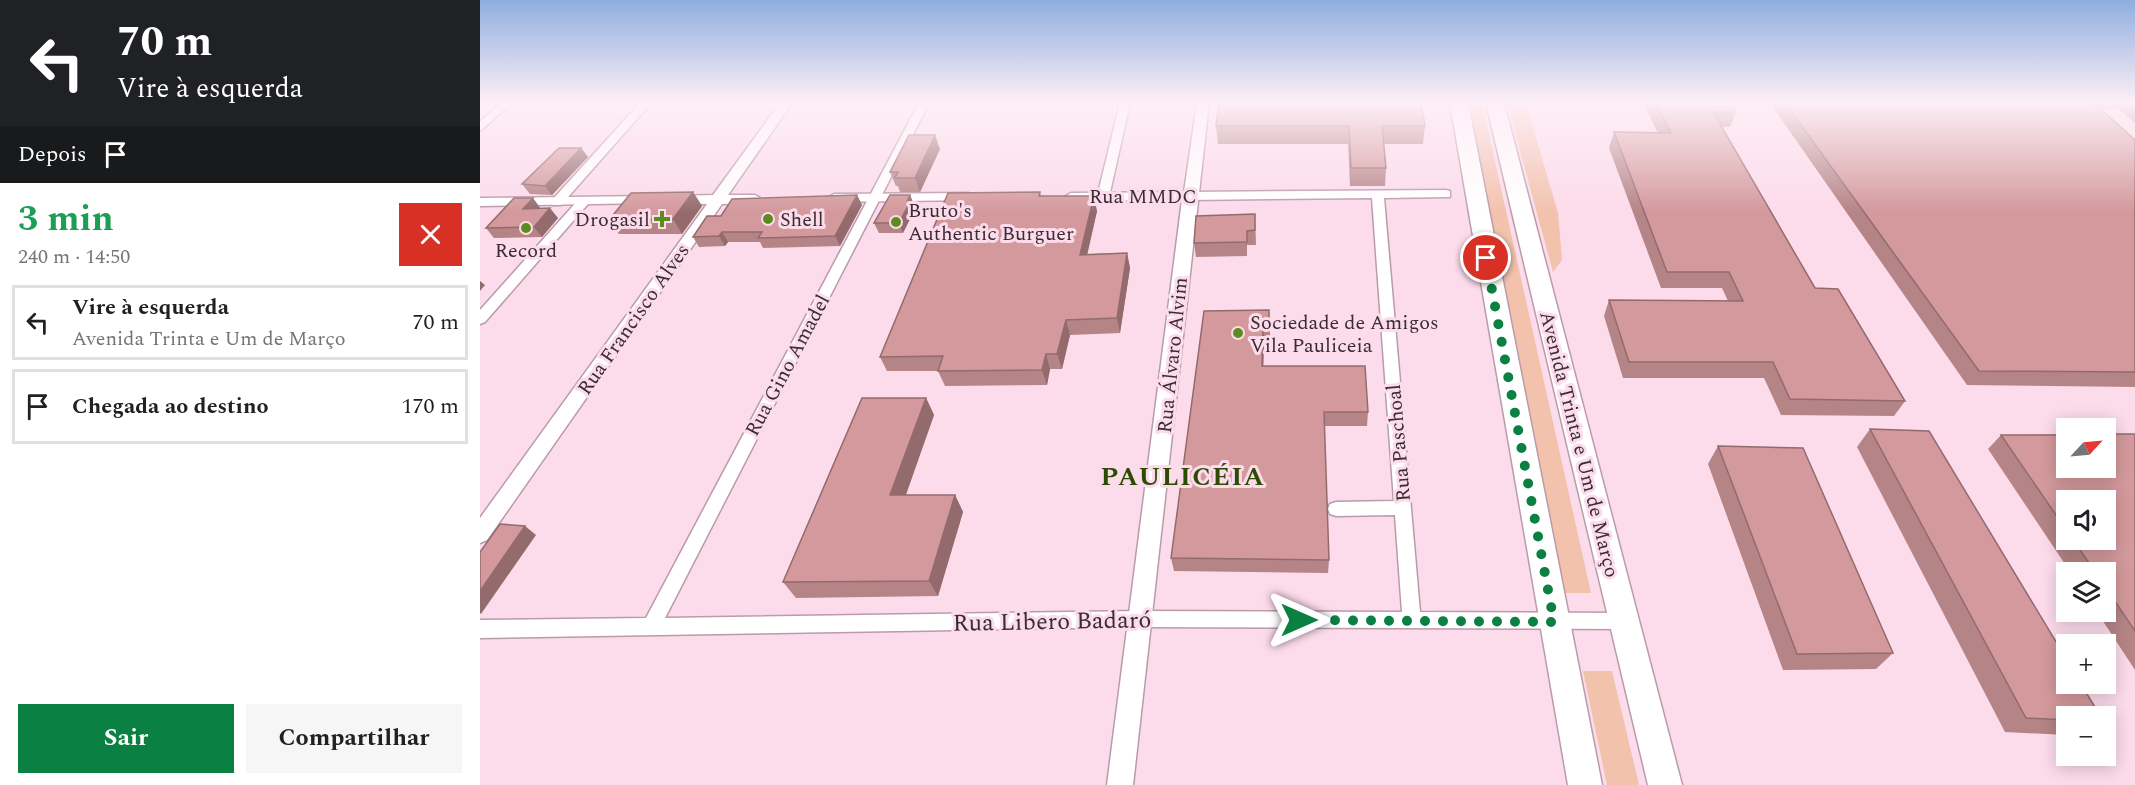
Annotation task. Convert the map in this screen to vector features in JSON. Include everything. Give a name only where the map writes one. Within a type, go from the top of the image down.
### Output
[{"type":"main road","points":[[1466,140],[1585,785]]},
{"type":"main road","name":"Avenida Trinta e Um de Março","points":[[1504,140],[1665,785]]},
{"type":"street","points":[[557,202],[613,140]]},
{"type":"street","name":"Rua Francisco Alves","points":[[480,534],[760,140]]},
{"type":"street","name":"Rua Gino Amadel","points":[[651,627],[905,140]]},
{"type":"street","points":[[1103,197],[1116,140]]},
{"type":"street","name":"Rua Álvaro Alvim","points":[[1120,785],[1142,619],[1189,196],[1197,140]]},
{"type":"street","name":"Rua MMDC","points":[[1058,197],[1446,194]]},
{"type":"street","name":"Rua Paschoal","points":[[1378,195],[1412,620]]},
{"type":"street","points":[[819,198],[989,197]]},
{"type":"street","points":[[480,202],[774,199]]},
{"type":"street","points":[[480,319],[584,201]]},
{"type":"street","points":[[1336,509],[1404,508]]},
{"type":"street","name":"Rua Libero Badaró","points":[[480,629],[1142,619],[1624,621]]},
{"type":"shaded area","points":[[1474,140],[1490,140],[1591,593],[1565,593]]},
{"type":"shaded area","points":[[1517,140],[1537,140],[1558,213],[1562,260],[1553,272]]},
{"type":"shaded area","points":[[1583,671],[1612,671],[1639,785],[1607,785]]},
{"type":"building","points":[[907,140],[933,140],[915,178],[895,178],[898,172],[890,172]]},
{"type":"building","points":[[1350,140],[1383,140],[1386,168],[1351,168]]},
{"type":"building","points":[[1617,140],[1729,140],[1815,288],[1838,289],[1905,401],[1790,399],[1773,362],[1629,362],[1609,300],[1743,301],[1729,272],[1667,272]]},
{"type":"building","points":[[1812,140],[2135,140],[2135,372],[1979,371]]},
{"type":"building","points":[[559,148],[581,148],[545,186],[522,184]]},
{"type":"building","points":[[693,192],[673,219],[609,220],[631,193]]},
{"type":"building","points":[[1040,192],[1039,196],[1094,196],[1080,255],[1127,253],[1117,318],[1066,320],[1057,354],[1046,354],[1042,370],[938,371],[943,356],[880,357],[948,193]]},
{"type":"building","points":[[857,195],[835,236],[758,238],[762,232],[722,232],[719,236],[693,237],[707,216],[721,216],[732,199]]},
{"type":"building","points":[[890,195],[910,195],[907,202],[910,202],[899,223],[874,223]]},
{"type":"building","points":[[514,198],[533,198],[523,209],[550,208],[534,227],[486,228]]},
{"type":"building","points":[[1255,214],[1255,230],[1247,231],[1247,242],[1194,243],[1196,216]]},
{"type":"building","points":[[1269,310],[1269,328],[1263,328],[1262,366],[1365,366],[1368,412],[1324,412],[1329,560],[1171,558],[1204,311]]},
{"type":"building","points":[[862,398],[926,398],[890,495],[955,495],[929,581],[783,582]]},
{"type":"building","points":[[1870,429],[1929,431],[2056,642],[2056,694],[2087,694],[2094,706],[2056,706],[2056,719],[2026,718]]},
{"type":"building","points":[[2116,434],[2135,434],[2135,631],[2116,603],[2116,562],[2088,562],[2080,550],[2116,550],[2116,490],[2056,490],[2056,515],[2001,435],[2056,435],[2056,478],[2116,478]]},
{"type":"building","points":[[1718,446],[1803,448],[1893,653],[1797,654]]},
{"type":"building","points":[[500,524],[525,526],[480,591],[480,552]]},
{"type":"place","name":"Drogasil","points":[[662,219]]},
{"type":"place","name":"Shell","points":[[768,219]]},
{"type":"place","name":"Bruto's Authentic Burguer","points":[[896,222]]},
{"type":"place","name":"Record","points":[[526,228]]},
{"type":"place","name":"Sociedade de Amigos Vila Pauliceia","points":[[1238,333]]},
{"type":"district","name":"PAULICÉIA","points":[[1183,476]]},
{"type":"route","points":[[1299,620],[1554,622],[1486,258]]}]
